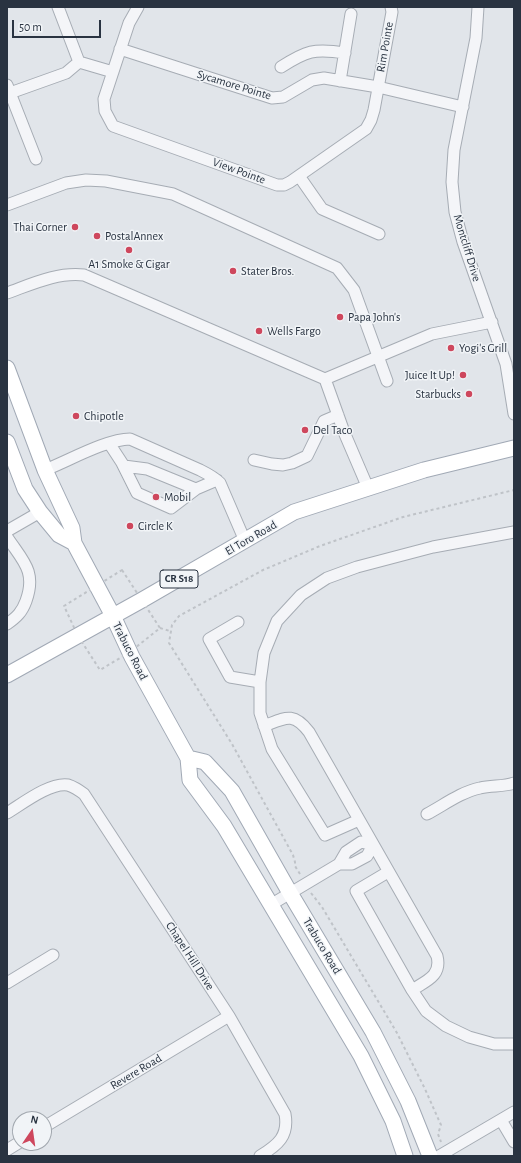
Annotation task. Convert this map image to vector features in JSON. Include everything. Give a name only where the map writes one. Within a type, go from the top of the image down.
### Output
[{"type":"main road","name":"Trabuco Road","points":[[7,368],[45,470],[72,528],[74,543],[113,616],[132,657],[188,758],[190,780],[224,826],[272,904],[361,1056],[393,1121],[405,1156]]},
{"type":"main road","points":[[7,442],[25,489],[40,512],[59,535],[74,543]]},
{"type":"main road","name":"El Toro Road","points":[[7,674],[245,542],[294,512],[424,470],[514,448]]},
{"type":"main road","name":"Trabuco Road","points":[[188,758],[205,762],[232,791],[290,893],[373,1032],[408,1101],[430,1156]]},
{"type":"street","points":[[58,7],[79,62]]},
{"type":"street","points":[[79,62],[113,72],[128,23],[138,7]]},
{"type":"street","name":"Rim Pointe","points":[[378,87],[392,12],[391,7]]},
{"type":"street","name":"Montcliff Drive","points":[[478,7],[476,38],[454,150],[452,182],[455,212],[463,242],[506,364],[514,414]]},
{"type":"street","points":[[340,81],[352,14]]},
{"type":"street","name":"Sycamore Pointe","points":[[120,49],[272,98],[286,96],[318,78],[378,87],[463,107]]},
{"type":"street","points":[[281,67],[302,54],[327,50],[345,53]]},
{"type":"street","points":[[36,159],[9,89],[66,73],[79,62]]},
{"type":"street","name":"View Pointe","points":[[113,72],[104,99],[105,110],[113,126],[277,185],[284,185],[299,176],[366,129],[374,110],[378,87]]},
{"type":"street","points":[[299,176],[322,209],[379,234]]},
{"type":"street","points":[[7,205],[66,183],[86,180],[106,181],[173,194],[337,268],[354,290],[387,381]]},
{"type":"street","points":[[7,292],[57,275],[84,275],[325,379],[432,334],[492,322]]},
{"type":"street","points":[[325,379],[368,488]]},
{"type":"street","points":[[254,460],[283,465],[292,463],[307,456],[324,421],[338,415]]},
{"type":"street","points":[[45,470],[109,443],[123,439],[130,439],[210,474],[217,480],[220,483],[245,542]]},
{"type":"street","points":[[109,443],[122,463],[137,493],[170,508],[196,489],[217,480]]},
{"type":"street","points":[[122,463],[124,466],[147,469],[196,489]]},
{"type":"street","points":[[7,531],[40,512]]},
{"type":"street","points":[[359,820],[325,835],[272,749],[260,713],[260,682],[264,653],[277,621],[301,594],[327,578],[433,547],[514,532]]},
{"type":"street","points":[[7,537],[28,569],[31,581],[30,590],[23,610],[17,617],[7,624]]},
{"type":"street","points":[[238,622],[209,639],[230,677],[260,682]]},
{"type":"street","points":[[264,726],[288,718],[296,718],[303,724],[437,956],[438,968],[431,979],[412,990]]},
{"type":"street","points":[[427,814],[473,790],[508,785],[514,782]]},
{"type":"street","name":"Chapel Hill Drive","points":[[7,813],[45,791],[58,786],[68,786],[79,790],[84,794],[229,1016],[285,1114],[287,1124],[286,1131],[281,1140],[260,1156]]},
{"type":"street","points":[[272,904],[340,864],[346,852],[361,842],[372,845]]},
{"type":"street","points":[[388,872],[356,891],[412,990],[426,1011],[446,1026],[469,1038],[494,1044],[514,1044]]},
{"type":"street","points":[[7,983],[53,955]]},
{"type":"street","name":"Revere Road","points":[[52,1122],[229,1016]]},
{"type":"street","points":[[439,1156],[514,1112]]},
{"type":"street","points":[[501,1120],[514,1142]]},
{"type":"path","points":[[295,866],[294,855],[235,750],[169,643],[172,625],[179,616],[263,570],[320,546],[403,517],[514,490]]},
{"type":"path","points":[[160,628],[170,631]]},
{"type":"path","points":[[315,900],[327,914],[397,1033],[441,1125],[438,1134]]},
{"type":"place","name":"Thai Corner","points":[[75,227]]},
{"type":"place","name":"PostalAnnex","points":[[97,236]]},
{"type":"place","name":"A1 Smoke & Cigar","points":[[129,250]]},
{"type":"place","name":"Stater Bros.","points":[[233,271]]},
{"type":"place","name":"Papa John's","points":[[340,317]]},
{"type":"place","name":"Wells Fargo","points":[[259,331]]},
{"type":"place","name":"Yogi's Grill","points":[[451,348]]},
{"type":"place","name":"Juice It Up!","points":[[463,375]]},
{"type":"place","name":"Starbucks","points":[[469,394]]},
{"type":"place","name":"Chipotle","points":[[76,416]]},
{"type":"place","name":"Del Taco","points":[[305,430]]},
{"type":"place","name":"Mobil","points":[[156,497]]},
{"type":"place","name":"Circle K","points":[[130,526]]}]
